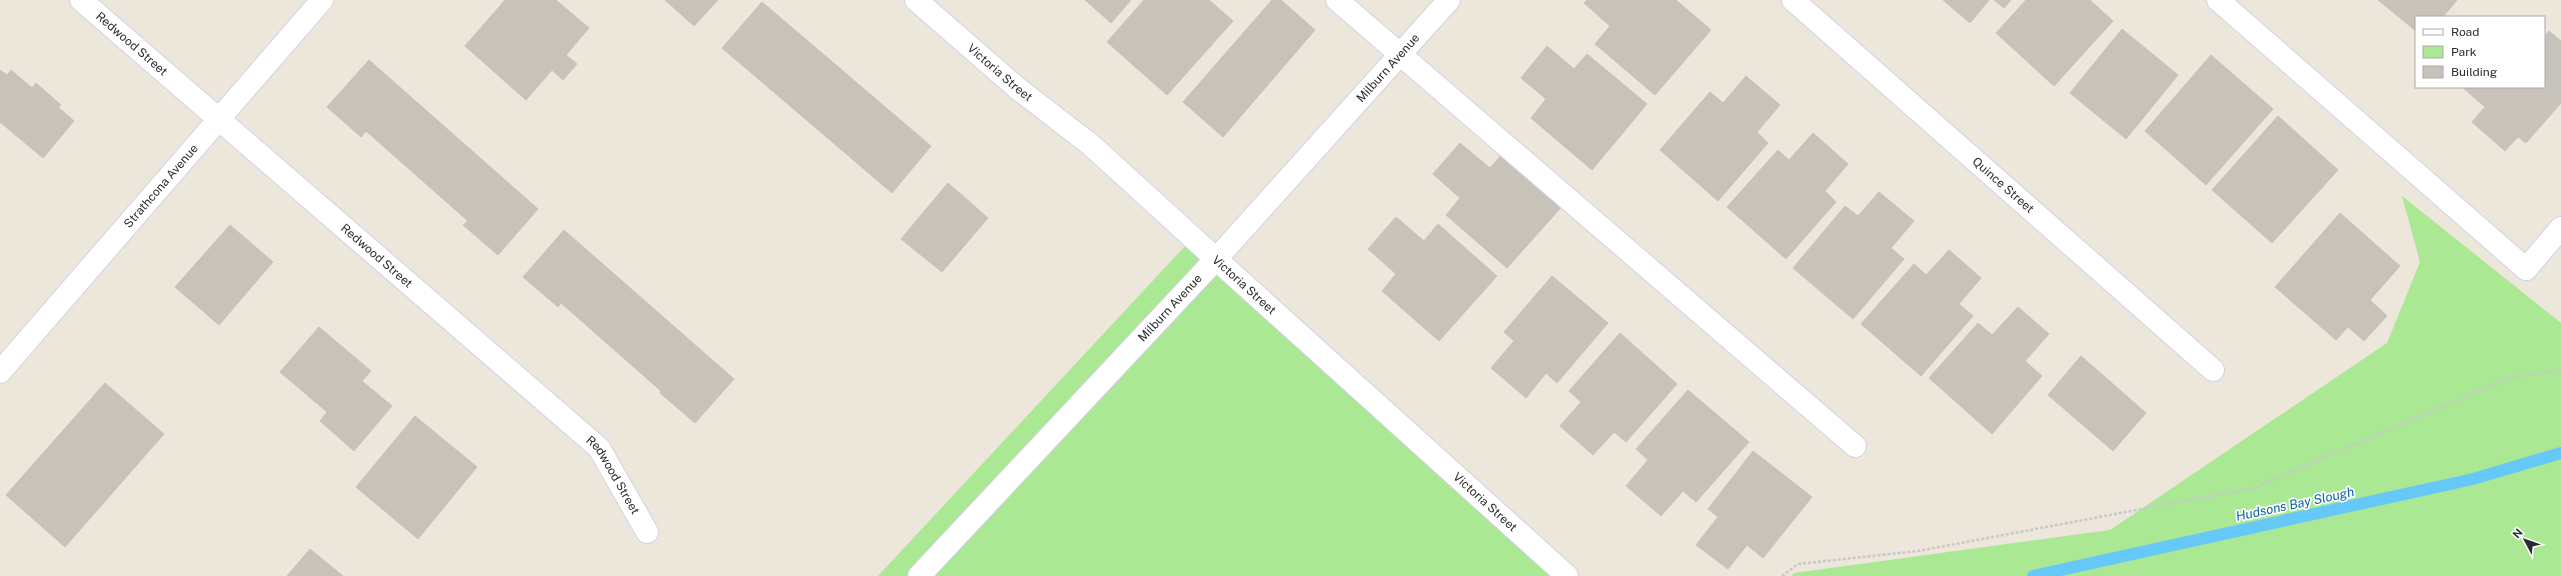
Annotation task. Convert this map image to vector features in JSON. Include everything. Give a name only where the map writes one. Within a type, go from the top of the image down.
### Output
[{"type":"street","name":"Redwood Street","points":[[81,0],[599,448],[647,532]]},
{"type":"street","name":"Strathcona Avenue","points":[[0,372],[322,0]]},
{"type":"street","name":"Victoria Street","points":[[916,0],[1017,88],[1091,145],[1567,576]]},
{"type":"street","points":[[1337,0],[1855,446]]},
{"type":"street","name":"Milburn Avenue","points":[[919,576],[1216,259],[1449,0]]},
{"type":"street","name":"Quince Street","points":[[1793,0],[2213,370]]},
{"type":"street","points":[[2218,0],[2526,269],[2561,228]]},
{"type":"path","points":[[1782,576],[1798,564],[1918,551],[2254,488],[2509,378],[2561,370]]},
{"type":"green space","points":[[2402,196],[2561,323],[2561,576],[1791,576],[1794,573],[2110,530],[2387,343],[2420,262]]},
{"type":"green space","points":[[1186,245],[1562,576],[878,576]]},
{"type":"building","points":[[505,0],[556,0],[589,28],[566,55],[577,64],[563,80],[552,70],[526,100],[465,46]]},
{"type":"building","points":[[665,0],[718,0],[694,26]]},
{"type":"building","points":[[1085,0],[1131,0],[1111,23]]},
{"type":"building","points":[[1144,0],[1209,0],[1233,21],[1167,95],[1107,42]]},
{"type":"building","points":[[1272,0],[1281,0],[1315,30],[1223,137],[1183,102]]},
{"type":"building","points":[[1587,0],[1676,0],[1711,30],[1655,95],[1595,44],[1610,26],[1584,3]]},
{"type":"building","points":[[1943,0],[1989,0],[1970,23]]},
{"type":"building","points":[[1994,0],[2011,0],[2004,8]]},
{"type":"building","points":[[2026,0],[2090,0],[2113,21],[2054,86],[1996,33]]},
{"type":"building","points":[[2378,0],[2457,0],[2444,16],[2415,16],[2415,30]]},
{"type":"building","points":[[762,2],[931,146],[892,193],[722,48]]},
{"type":"building","points":[[2122,29],[2178,75],[2126,139],[2070,93]]},
{"type":"building","points":[[2549,31],[2561,41],[2561,103],[2526,143],[2518,137],[2505,151],[2472,122],[2485,107],[2463,88],[2545,88],[2545,36]]},
{"type":"building","points":[[1547,46],[1574,69],[1587,54],[1647,104],[1592,170],[1531,118],[1546,99],[1521,78]]},
{"type":"building","points":[[2211,55],[2273,109],[2206,185],[2145,131]]},
{"type":"building","points":[[369,60],[538,209],[498,255],[463,225],[468,221],[366,131],[361,137],[327,107]]},
{"type":"building","points":[[0,70],[7,75],[11,70],[32,88],[36,83],[61,105],[58,107],[74,121],[43,158],[0,122]]},
{"type":"building","points":[[1746,76],[1780,105],[1757,132],[1768,143],[1718,201],[1660,150],[1710,92],[1723,103]]},
{"type":"building","points":[[2278,116],[2338,170],[2272,243],[2212,190]]},
{"type":"building","points":[[1813,133],[1848,164],[1825,191],[1836,202],[1786,259],[1727,207],[1778,150],[1789,160]]},
{"type":"building","points":[[1460,143],[1490,168],[1505,151],[1565,203],[1507,268],[1446,215],[1460,198],[1433,174]]},
{"type":"building","points":[[948,183],[988,218],[942,272],[901,239]]},
{"type":"building","points":[[1879,192],[1914,221],[1891,248],[1904,259],[1853,319],[1793,268],[1845,206],[1858,216]]},
{"type":"building","points":[[2340,213],[2400,266],[2370,300],[2387,316],[2364,341],[2348,327],[2336,340],[2275,287]]},
{"type":"building","points":[[1396,217],[1424,241],[1438,224],[1497,276],[1439,341],[1382,291],[1396,274],[1368,249]]},
{"type":"building","points":[[230,225],[273,262],[219,325],[175,287]]},
{"type":"building","points":[[564,230],[734,379],[695,423],[561,303],[558,307],[523,277]]},
{"type":"building","points":[[1949,250],[1981,278],[1959,304],[1973,316],[1921,376],[1861,324],[1914,264],[1926,275]]},
{"type":"building","points":[[1552,276],[1608,323],[1557,383],[1546,373],[1526,398],[1491,368],[1514,341],[1504,332]]},
{"type":"building","points":[[2018,307],[2049,334],[2025,361],[2042,376],[1992,434],[1929,378],[1978,323],[1992,335]]},
{"type":"building","points":[[319,327],[371,371],[362,381],[392,406],[354,451],[320,421],[327,412],[280,372]]},
{"type":"building","points":[[1620,333],[1677,384],[1626,442],[1614,432],[1593,455],[1560,426],[1581,402],[1569,391]]},
{"type":"building","points":[[2081,356],[2146,413],[2113,451],[2048,395]]},
{"type":"building","points":[[105,383],[164,434],[65,547],[6,495]]},
{"type":"building","points":[[1688,390],[1749,442],[1696,502],[1683,491],[1661,516],[1626,486],[1648,460],[1636,449]]},
{"type":"building","points":[[415,416],[477,467],[418,539],[356,487]]},
{"type":"building","points":[[1753,451],[1812,497],[1763,558],[1747,545],[1728,569],[1696,545],[1718,517],[1708,509]]},
{"type":"building","points":[[310,549],[343,576],[287,576]]},
{"type":"waterway","name":"Hudsons Bay Slough","points":[[2033,576],[2473,479],[2561,453]]}]
